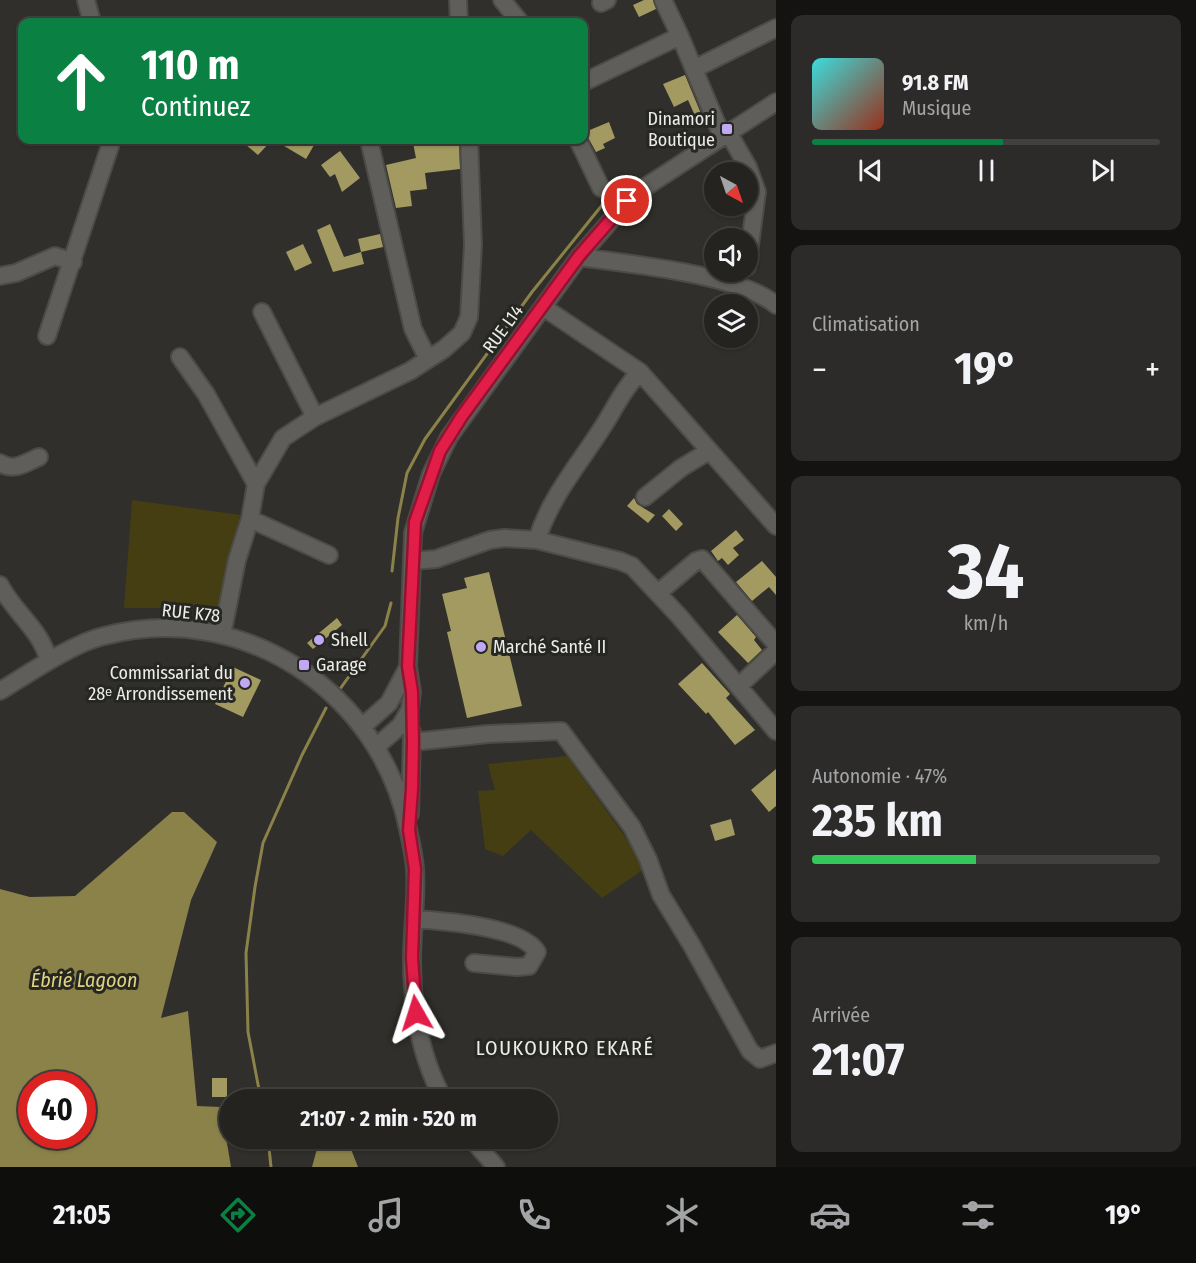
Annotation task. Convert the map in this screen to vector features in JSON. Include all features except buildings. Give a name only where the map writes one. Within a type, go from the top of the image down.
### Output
[{"type":"street","points":[[86,0],[91,18]]},
{"type":"street","points":[[458,0],[459,18]]},
{"type":"street","points":[[502,0],[517,18]]},
{"type":"street","points":[[663,0],[725,134],[748,167],[757,192],[752,228]]},
{"type":"street","points":[[694,69],[776,28]]},
{"type":"street","points":[[588,80],[680,36]]},
{"type":"street","name":"RUE L14","points":[[409,830],[413,742],[410,709],[412,692],[408,666],[411,561],[415,522],[440,451],[462,416],[579,256],[627,201],[776,102]]},
{"type":"street","points":[[47,336],[111,144]]},
{"type":"street","points":[[370,144],[413,328],[428,359]]},
{"type":"street","points":[[222,635],[237,560],[250,519],[256,484],[283,438],[315,417],[410,371],[444,349],[462,333],[469,317],[473,245],[469,144]]},
{"type":"street","points":[[580,144],[601,188],[627,201]]},
{"type":"street","points":[[0,276],[16,273],[55,256],[73,262]]},
{"type":"street","points":[[579,256],[704,274]]},
{"type":"street","points":[[746,282],[753,291],[776,305]]},
{"type":"street","points":[[543,307],[640,372],[776,526]]},
{"type":"street","points":[[262,312],[315,417]]},
{"type":"street","points":[[180,357],[206,394],[256,484]]},
{"type":"street","points":[[537,540],[551,504],[603,426],[622,392],[640,372]]},
{"type":"street","points":[[645,498],[681,468],[709,451]]},
{"type":"street","points":[[0,463],[13,468],[39,458]]},
{"type":"street","points":[[250,519],[329,555]]},
{"type":"street","points":[[411,561],[436,559],[490,540],[537,540],[632,566],[658,593],[776,731]]},
{"type":"street","points":[[658,593],[696,561],[702,559],[776,644]]},
{"type":"street","points":[[0,585],[6,597],[45,644],[49,662]]},
{"type":"street","name":"RUE K78","points":[[0,691],[49,662],[101,636],[138,629],[178,630],[222,635],[260,647],[304,671],[341,702],[362,727],[396,783],[409,830]]},
{"type":"street","points":[[739,686],[776,651]]},
{"type":"street","name":"RUE L14","points":[[362,727],[389,703],[408,666]]},
{"type":"street","points":[[376,747],[401,725],[410,709]]},
{"type":"street","points":[[413,742],[488,734],[561,731],[632,827],[648,858],[661,895],[750,1051],[760,1059],[776,1053]]},
{"type":"street","points":[[409,830],[415,869],[412,977],[425,1061],[439,1089]]},
{"type":"street","points":[[414,920],[450,922],[499,931],[532,944],[537,952],[530,966],[474,963]]},
{"type":"street","points":[[480,1149],[496,1167]]},
{"type":"shaded area","points":[[132,500],[240,515],[222,608],[124,608]]},
{"type":"shaded area","points":[[567,756],[647,867],[602,898],[531,830],[503,856],[485,849],[478,791],[495,790],[488,764]]},
{"type":"water","name":"Ébrié Lagoon","points":[[172,812],[184,812],[217,842],[191,900],[161,1018],[188,1011],[197,1106],[219,1107],[219,1149],[228,1149],[231,1167],[0,1167],[0,889],[30,897],[75,896]]},
{"type":"water","points":[[317,1149],[351,1149],[358,1167],[312,1167]]},
{"type":"waterway","points":[[392,571],[398,518],[407,473],[425,439],[532,292],[607,199]]},
{"type":"waterway","points":[[340,689],[385,626],[391,603]]},
{"type":"waterway","points":[[259,1089],[248,1032],[246,953],[255,887],[263,843],[302,755],[326,708]]},
{"type":"waterway","points":[[269,1149],[271,1167]]},
{"type":"place","name":"Dinamori Boutique","points":[[727,129]]},
{"type":"place","name":"Shell","points":[[319,640]]},
{"type":"place","name":"Marché Santé II","points":[[481,647]]},
{"type":"place","name":"Garage","points":[[304,665]]},
{"type":"place","name":"Commissariat du 28ᵉ Arrondissement","points":[[245,683]]},
{"type":"district","name":"LOUKOUKRO EKARÉ","points":[[565,1048]]},
{"type":"route","points":[[416,1013],[412,958],[415,869],[409,830],[412,789],[413,742],[410,709],[412,692],[408,666],[415,522],[440,451],[462,416],[579,256],[627,201]]}]
